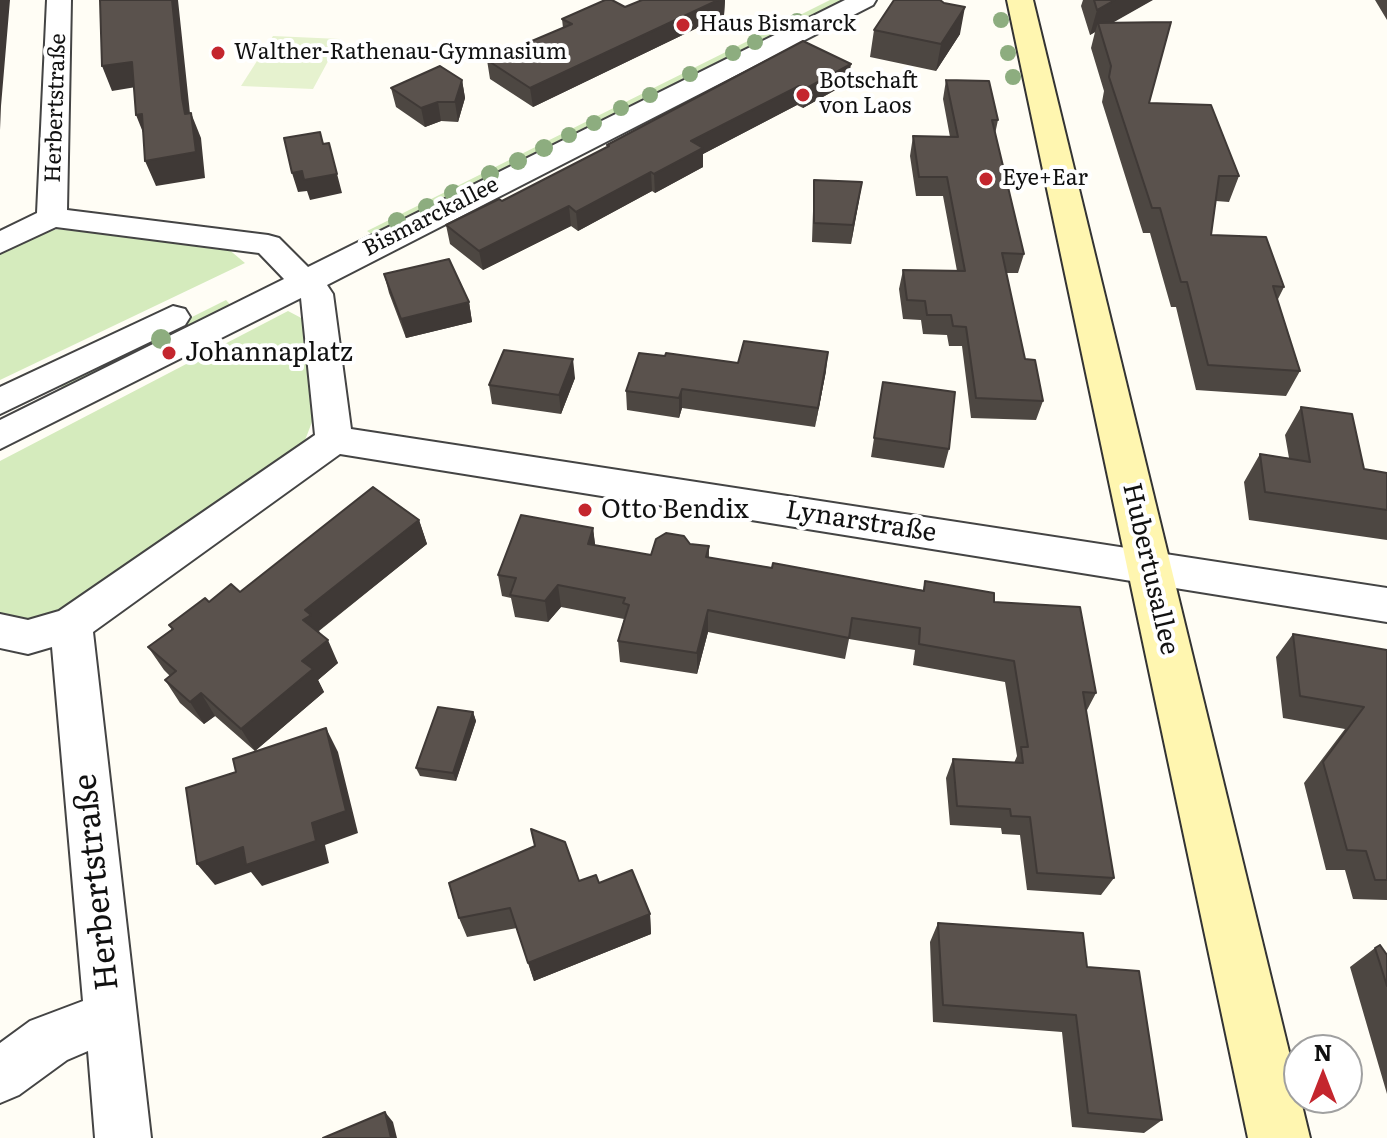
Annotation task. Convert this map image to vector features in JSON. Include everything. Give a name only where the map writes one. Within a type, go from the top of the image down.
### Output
[{"type":"main road","name":"Hubertusallee","points":[[1020,0],[1279,1138]]},
{"type":"street","name":"Herbertstraße","points":[[52,217],[59,0]]},
{"type":"street","name":"Bismarckallee","points":[[380,215],[815,0]]},
{"type":"street","name":"Bismarckallee","points":[[0,402],[295,271],[864,0]]},
{"type":"street","points":[[0,243],[52,217],[268,245],[317,294],[334,440],[71,625],[28,637],[0,631]]},
{"type":"street","name":"Bismarckallee","points":[[0,436],[295,271],[337,235]]},
{"type":"street","name":"Lynarstraße","points":[[334,440],[1387,605]]},
{"type":"street","name":"Herbertstraße","points":[[71,625],[123,1138]]},
{"type":"street","points":[[0,1076],[49,1040],[111,1016]]},
{"type":"green space","points":[[830,0],[848,0],[376,237],[367,231]]},
{"type":"green space","points":[[273,36],[340,39],[313,89],[241,86]]},
{"type":"green space","points":[[59,229],[227,248],[245,263],[0,380],[0,250],[34,234]]},
{"type":"green space","points":[[226,300],[234,309],[67,392],[58,384]]},
{"type":"green space","points":[[288,311],[307,321],[315,414],[304,443],[84,603],[31,620],[0,615],[0,461]]},
{"type":"building","points":[[100,0],[172,0],[182,98],[185,114],[191,113],[196,152],[145,161],[142,114],[136,115],[132,62],[102,66]]},
{"type":"building","points":[[605,0],[625,7],[642,0],[718,0],[530,88],[487,60],[572,24],[562,19]]},
{"type":"building","points":[[894,0],[940,0],[965,7],[941,44],[874,30]]},
{"type":"building","points":[[1094,0],[1115,0],[1097,10]]},
{"type":"building","points":[[1171,22],[1149,103],[1211,105],[1239,176],[1219,176],[1211,235],[1266,237],[1284,287],[1273,286],[1300,371],[1208,365],[1187,282],[1181,282],[1160,208],[1152,208],[1109,77],[1111,66],[1098,23]]},
{"type":"building","points":[[803,41],[851,64],[805,89],[799,86],[691,141],[703,148],[654,174],[651,172],[576,212],[569,206],[479,251],[446,225],[499,199],[502,201],[609,146]]},
{"type":"building","points":[[440,66],[462,80],[455,102],[438,102],[421,108],[391,88]]},
{"type":"building","points":[[946,80],[989,81],[998,120],[992,120],[1024,254],[1002,253],[1025,359],[1035,360],[1043,401],[976,398],[966,327],[953,326],[951,315],[927,315],[925,301],[907,300],[903,270],[965,271],[947,177],[919,177],[913,136],[958,137]]},
{"type":"building","points":[[320,132],[323,144],[329,143],[337,174],[304,180],[302,171],[292,173],[284,138]]},
{"type":"building","points":[[814,180],[862,182],[853,225],[814,223]]},
{"type":"building","points":[[449,259],[469,302],[401,319],[384,274]]},
{"type":"building","points":[[744,341],[828,352],[818,408],[682,389],[679,398],[626,391],[639,353],[665,356],[666,353],[738,363]]},
{"type":"building","points":[[504,350],[573,359],[559,395],[489,385]]},
{"type":"building","points":[[883,382],[955,392],[949,449],[874,438]]},
{"type":"building","points":[[1301,407],[1352,414],[1364,469],[1387,473],[1387,510],[1265,492],[1260,454],[1310,462]]},
{"type":"building","points":[[373,487],[419,520],[305,610],[311,615],[303,620],[328,640],[302,661],[313,669],[241,729],[201,693],[190,702],[165,680],[176,671],[148,647],[173,629],[169,625],[205,598],[209,602],[231,584],[240,592]]},
{"type":"building","points":[[521,515],[593,528],[588,544],[651,555],[656,539],[666,533],[684,536],[690,544],[709,546],[706,557],[772,568],[773,563],[924,591],[925,581],[994,593],[994,602],[1080,607],[1096,693],[1083,692],[1114,878],[1037,873],[1030,817],[1011,816],[1010,809],[957,806],[953,759],[1023,763],[1021,747],[1028,747],[1014,661],[919,644],[920,628],[852,618],[849,638],[708,610],[697,653],[618,641],[629,605],[623,603],[625,598],[558,585],[545,601],[510,595],[516,578],[498,575]]},
{"type":"building","points":[[1293,634],[1387,650],[1387,880],[1375,880],[1366,851],[1347,850],[1323,762],[1364,707],[1300,696]]},
{"type":"building","points":[[438,707],[473,712],[453,773],[416,768]]},
{"type":"building","points":[[326,728],[346,811],[312,823],[316,841],[246,865],[243,847],[197,864],[186,788],[236,772],[233,759]]},
{"type":"building","points":[[531,829],[565,842],[579,881],[596,875],[599,883],[632,870],[650,914],[528,963],[510,908],[459,918],[449,883],[535,846]]},
{"type":"building","points":[[938,923],[1083,933],[1087,967],[1139,971],[1162,1120],[1088,1113],[1076,1015],[943,1005]]},
{"type":"building","points":[[1380,945],[1387,955],[1387,986],[1375,948]]},
{"type":"building","points":[[385,1112],[391,1138],[323,1138]]},
{"type":"place","name":"Haus Bismarck","points":[[683,25]]},
{"type":"place","name":"Walther-Rathenau-Gymnasium","points":[[218,53]]},
{"type":"place","name":"Botschaft von Laos","points":[[803,95]]},
{"type":"place","name":"Eye+Ear","points":[[986,179]]},
{"type":"place","name":"Johannaplatz","points":[[169,353]]},
{"type":"place","name":"Otto Bendix","points":[[585,510]]}]
